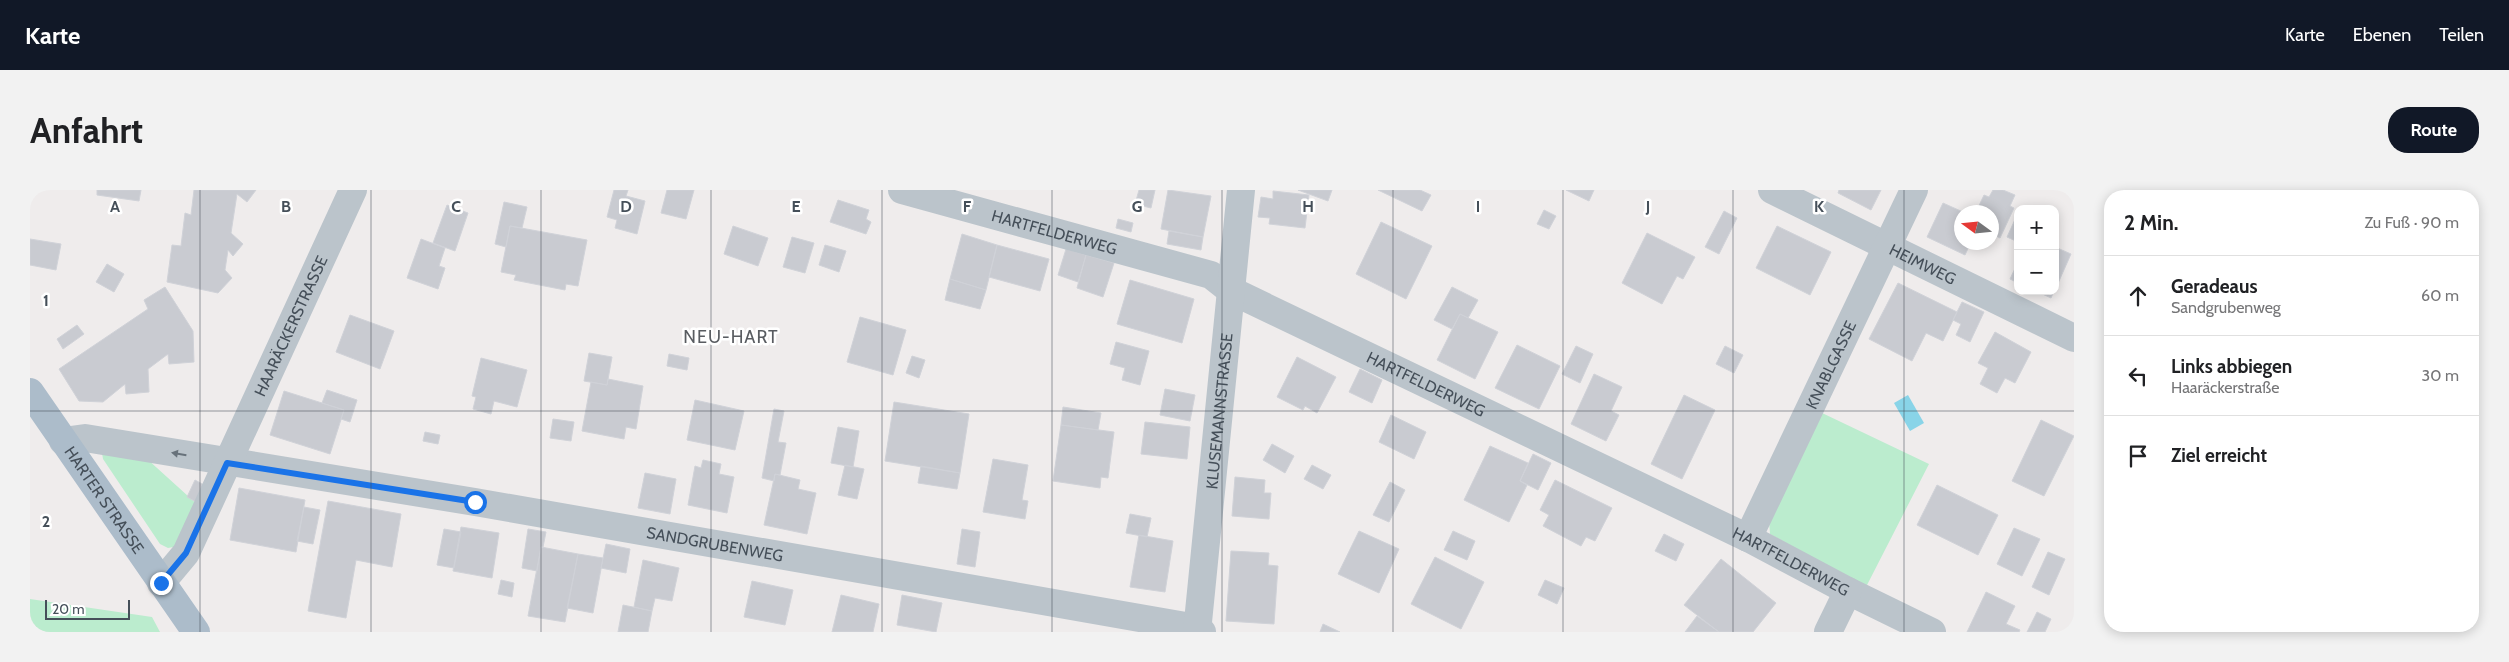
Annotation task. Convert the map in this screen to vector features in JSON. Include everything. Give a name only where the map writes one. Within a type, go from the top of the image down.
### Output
[{"type":"main road","name":"HARTER STRASSE","points":[[30,392],[62,441],[196,632]]},
{"type":"street","name":"HAARÄCKERSTRASSE","points":[[161,583],[186,553],[353,190]]},
{"type":"street","name":"HARTFELDERWEG","points":[[902,190],[1211,275],[1230,290],[1748,538],[1848,591],[1932,632]]},
{"type":"street","name":"KLUSEMANNSTRASSE","points":[[1199,631],[1241,190]]},
{"type":"street","name":"HEIMWEG","points":[[1772,190],[2074,338]]},
{"type":"street","name":"KNABLGASSE","points":[[1748,538],[1914,190]]},
{"type":"street","points":[[62,441],[85,438],[227,463]]},
{"type":"street","name":"SANDGRUBENWEG","points":[[227,463],[475,502],[1199,631]]},
{"type":"street","points":[[1828,632],[1848,591]]},
{"type":"green space","points":[[1820,412],[1929,464],[1866,587],[1770,534],[1769,520]]},
{"type":"green space","points":[[102,453],[146,458],[199,506],[179,546],[168,548],[160,544],[103,459]]},
{"type":"green space","points":[[30,599],[152,617],[160,632],[30,632]]},
{"type":"water","points":[[1908,395],[1924,423],[1910,431],[1894,403]]},
{"type":"building","points":[[97,190],[141,190],[139,201],[97,195]]},
{"type":"building","points":[[194,190],[256,190],[247,202],[237,194],[231,233],[243,244],[233,256],[228,250],[225,270],[232,278],[218,293],[167,282],[172,245],[181,246],[185,213],[191,215]]},
{"type":"building","points":[[614,190],[628,190],[626,196],[645,201],[637,234],[615,228],[617,220],[607,217]]},
{"type":"building","points":[[667,190],[694,190],[686,219],[661,213]]},
{"type":"building","points":[[1139,190],[1155,190],[1151,208],[1135,204]]},
{"type":"building","points":[[1168,190],[1211,196],[1203,237],[1161,229]]},
{"type":"building","points":[[1298,190],[1332,190],[1328,201]]},
{"type":"building","points":[[1378,190],[1420,190],[1431,195],[1422,211]]},
{"type":"building","points":[[1566,190],[1594,190],[1589,201]]},
{"type":"building","points":[[1839,190],[1881,190],[1871,210],[1838,193]]},
{"type":"building","points":[[1993,190],[2003,190],[2015,195],[2010,206],[2014,208],[2000,238],[1999,205],[1979,205],[1984,195],[1989,197]]},
{"type":"building","points":[[1273,191],[1309,195],[1305,228],[1269,224],[1270,218],[1258,217],[1261,197],[1273,199]]},
{"type":"building","points":[[838,200],[869,210],[866,219],[871,222],[866,234],[830,222]]},
{"type":"building","points":[[504,202],[527,207],[522,228],[510,226],[506,247],[495,244]]},
{"type":"building","points":[[1943,203],[1954,208],[1954,250],[1927,237]]},
{"type":"building","points":[[447,205],[468,213],[455,251],[433,243]]},
{"type":"building","points":[[1544,210],[1556,216],[1549,229],[1537,224]]},
{"type":"building","points":[[1724,211],[1737,218],[1719,254],[1705,247]]},
{"type":"building","points":[[1118,219],[1133,223],[1131,232],[1116,228]]},
{"type":"building","points":[[1381,222],[1432,246],[1406,299],[1356,274]]},
{"type":"building","points":[[2014,222],[2014,240],[2007,237]]},
{"type":"building","points":[[510,226],[587,240],[578,286],[566,284],[565,290],[514,280],[516,275],[501,272]]},
{"type":"building","points":[[733,226],[768,238],[758,266],[724,254]]},
{"type":"building","points":[[1777,226],[1831,252],[1810,295],[1756,268]]},
{"type":"building","points":[[1169,231],[1203,237],[1201,250],[1167,244]]},
{"type":"building","points":[[1647,233],[1695,257],[1683,279],[1677,276],[1662,304],[1622,283]]},
{"type":"building","points":[[962,234],[997,245],[986,290],[950,279]]},
{"type":"building","points":[[792,237],[814,243],[805,273],[783,267]]},
{"type":"building","points":[[30,239],[61,244],[56,270],[30,265]]},
{"type":"building","points":[[421,239],[445,248],[439,266],[445,268],[438,289],[407,278]]},
{"type":"building","points":[[825,245],[846,251],[839,272],[819,265]]},
{"type":"building","points":[[997,245],[1049,259],[1040,291],[989,277]]},
{"type":"building","points":[[1066,249],[1086,255],[1078,282],[1058,275]]},
{"type":"building","points":[[2059,249],[2071,254],[2059,281]]},
{"type":"building","points":[[1954,250],[1967,250],[1965,255]]},
{"type":"building","points":[[1086,255],[1114,263],[1103,297],[1077,288]]},
{"type":"building","points":[[107,264],[124,274],[114,292],[96,282]]},
{"type":"building","points":[[2014,270],[2014,281],[2010,279]]},
{"type":"building","points":[[950,279],[986,290],[980,309],[945,300]]},
{"type":"building","points":[[1130,280],[1194,299],[1182,343],[1117,324]]},
{"type":"building","points":[[1898,283],[1957,312],[1943,341],[1926,333],[1912,361],[1869,339]]},
{"type":"building","points":[[165,287],[193,331],[194,362],[169,364],[168,354],[148,369],[149,392],[126,394],[125,384],[103,402],[79,401],[59,369],[148,309],[144,300]]},
{"type":"building","points":[[1452,287],[1478,300],[1468,318],[1460,314],[1452,329],[1434,320]]},
{"type":"building","points":[[1962,302],[1984,312],[1970,342],[1956,335],[1961,324],[1953,320]]},
{"type":"building","points":[[1460,314],[1498,332],[1475,379],[1437,360]]},
{"type":"building","points":[[350,315],[394,331],[380,369],[336,352]]},
{"type":"building","points":[[860,317],[906,330],[893,375],[847,362]]},
{"type":"building","points":[[77,325],[84,334],[63,349],[57,339]]},
{"type":"building","points":[[1995,332],[2031,352],[2015,383],[2005,378],[1997,393],[1980,384],[1988,368],[1978,363]]},
{"type":"building","points":[[1116,342],[1149,351],[1140,385],[1122,380],[1125,368],[1110,364]]},
{"type":"building","points":[[1517,345],[1560,366],[1539,409],[1495,388]]},
{"type":"building","points":[[1576,346],[1593,354],[1580,383],[1562,374]]},
{"type":"building","points":[[1725,346],[1743,355],[1734,373],[1716,364]]},
{"type":"building","points":[[589,353],[612,357],[607,385],[584,381]]},
{"type":"building","points":[[669,354],[689,358],[687,370],[667,366]]},
{"type":"building","points":[[912,356],[925,360],[919,378],[906,373]]},
{"type":"building","points":[[1297,357],[1336,377],[1317,413],[1305,406],[1303,410],[1277,397]]},
{"type":"building","points":[[481,358],[527,370],[517,407],[494,401],[491,414],[473,409],[476,397],[472,396]]},
{"type":"building","points":[[1360,369],[1382,380],[1372,403],[1349,392]]},
{"type":"building","points":[[1594,374],[1622,387],[1611,411],[1619,415],[1606,441],[1571,424]]},
{"type":"building","points":[[608,379],[643,386],[636,429],[626,427],[624,439],[582,431],[591,382],[607,385]]},
{"type":"building","points":[[1165,389],[1195,395],[1190,421],[1160,415]]},
{"type":"building","points":[[327,390],[357,400],[350,422],[341,419],[344,410],[322,403]]},
{"type":"building","points":[[284,391],[344,410],[330,454],[270,435]]},
{"type":"building","points":[[1684,395],[1715,410],[1682,479],[1651,464]]},
{"type":"building","points":[[695,400],[744,411],[735,450],[687,440]]},
{"type":"building","points":[[894,402],[969,414],[960,473],[885,461]]},
{"type":"building","points":[[1063,407],[1101,413],[1098,430],[1061,425]]},
{"type":"building","points":[[774,409],[784,411],[778,442],[786,443],[780,475],[775,474],[774,481],[762,478]]},
{"type":"building","points":[[1391,415],[1426,432],[1414,459],[1379,442]]},
{"type":"building","points":[[553,419],[574,422],[571,441],[550,438]]},
{"type":"building","points":[[2041,420],[2074,436],[2044,496],[2012,481]]},
{"type":"building","points":[[1145,422],[1190,427],[1187,459],[1141,454]]},
{"type":"building","points":[[1061,425],[1114,432],[1108,478],[1101,477],[1100,488],[1053,481]]},
{"type":"building","points":[[838,427],[859,431],[853,467],[831,463]]},
{"type":"building","points":[[425,432],[440,435],[438,444],[423,441]]},
{"type":"building","points":[[1272,444],[1294,456],[1285,473],[1263,460]]},
{"type":"building","points":[[1490,446],[1528,463],[1520,481],[1527,485],[1509,522],[1464,500]]},
{"type":"building","points":[[1533,454],[1551,463],[1538,490],[1520,481]]},
{"type":"building","points":[[993,459],[1028,465],[1022,500],[1028,501],[1025,519],[983,512]]},
{"type":"building","points":[[703,460],[721,464],[719,474],[734,477],[727,513],[688,505],[695,466],[701,468]]},
{"type":"building","points":[[845,465],[864,469],[857,499],[838,495]]},
{"type":"building","points":[[1312,465],[1331,475],[1323,489],[1304,479]]},
{"type":"building","points":[[921,466],[960,473],[957,489],[918,483]]},
{"type":"building","points":[[645,473],[676,479],[670,514],[638,508]]},
{"type":"building","points":[[775,474],[800,480],[798,489],[816,493],[807,534],[764,525]]},
{"type":"building","points":[[1235,477],[1265,480],[1264,493],[1271,493],[1269,519],[1232,516]]},
{"type":"building","points":[[195,480],[204,485],[196,502],[187,497]]},
{"type":"building","points":[[1555,480],[1612,508],[1595,541],[1586,537],[1581,546],[1543,526],[1549,515],[1540,510]]},
{"type":"building","points":[[1390,482],[1405,490],[1389,522],[1373,515]]},
{"type":"building","points":[[1937,485],[1998,515],[1978,555],[1917,525]]},
{"type":"building","points":[[239,488],[305,500],[296,552],[230,540]]},
{"type":"building","points":[[328,501],[401,514],[392,567],[356,560],[346,618],[308,611]]},
{"type":"building","points":[[304,507],[320,510],[313,544],[297,541]]},
{"type":"building","points":[[1130,514],[1151,518],[1147,537],[1126,533]]},
{"type":"building","points":[[461,527],[499,533],[492,578],[453,571]]},
{"type":"building","points":[[2014,528],[2040,539],[2022,576],[1997,564]]},
{"type":"building","points":[[444,529],[461,532],[454,568],[437,565]]},
{"type":"building","points":[[528,529],[546,532],[537,571],[522,568]]},
{"type":"building","points":[[962,529],[980,532],[975,567],[957,564]]},
{"type":"building","points":[[1359,531],[1399,549],[1379,593],[1338,574]]},
{"type":"building","points":[[1453,531],[1475,541],[1467,560],[1444,550]]},
{"type":"building","points":[[1664,534],[1684,544],[1676,561],[1655,551]]},
{"type":"building","points":[[1139,535],[1173,541],[1165,592],[1130,587]]},
{"type":"building","points":[[606,544],[630,549],[626,573],[601,568]]},
{"type":"building","points":[[541,547],[578,554],[565,622],[528,616]]},
{"type":"building","points":[[1231,551],[1269,553],[1268,565],[1278,566],[1274,624],[1226,621]]},
{"type":"building","points":[[2048,552],[2065,559],[2049,595],[2032,587]]},
{"type":"building","points":[[578,554],[603,558],[593,613],[567,608]]},
{"type":"building","points":[[1435,557],[1484,582],[1461,629],[1411,604]]},
{"type":"building","points":[[1721,559],[1776,603],[1753,632],[1719,632],[1684,605]]},
{"type":"building","points":[[643,560],[679,568],[672,601],[655,598],[652,611],[634,607]]},
{"type":"building","points":[[501,580],[514,583],[512,597],[498,594]]},
{"type":"building","points":[[1545,580],[1564,588],[1557,604],[1538,595]]},
{"type":"building","points":[[752,581],[793,590],[785,625],[744,617]]},
{"type":"building","points":[[1986,592],[2015,606],[2006,624],[2020,630],[2019,632],[1967,632]]},
{"type":"building","points":[[841,595],[879,604],[873,632],[832,632]]},
{"type":"building","points":[[902,595],[942,603],[936,632],[897,625]]},
{"type":"building","points":[[623,605],[652,611],[648,632],[618,632]]},
{"type":"building","points":[[2037,612],[2051,619],[2045,632],[2027,632]]},
{"type":"building","points":[[1697,616],[1719,632],[1685,632]]},
{"type":"building","points":[[1323,624],[1340,632],[1320,632]]},
{"type":"district","name":"NEU-HART","points":[[731,337]]},
{"type":"route","points":[[161,583],[186,553],[227,463],[475,502]]}]
